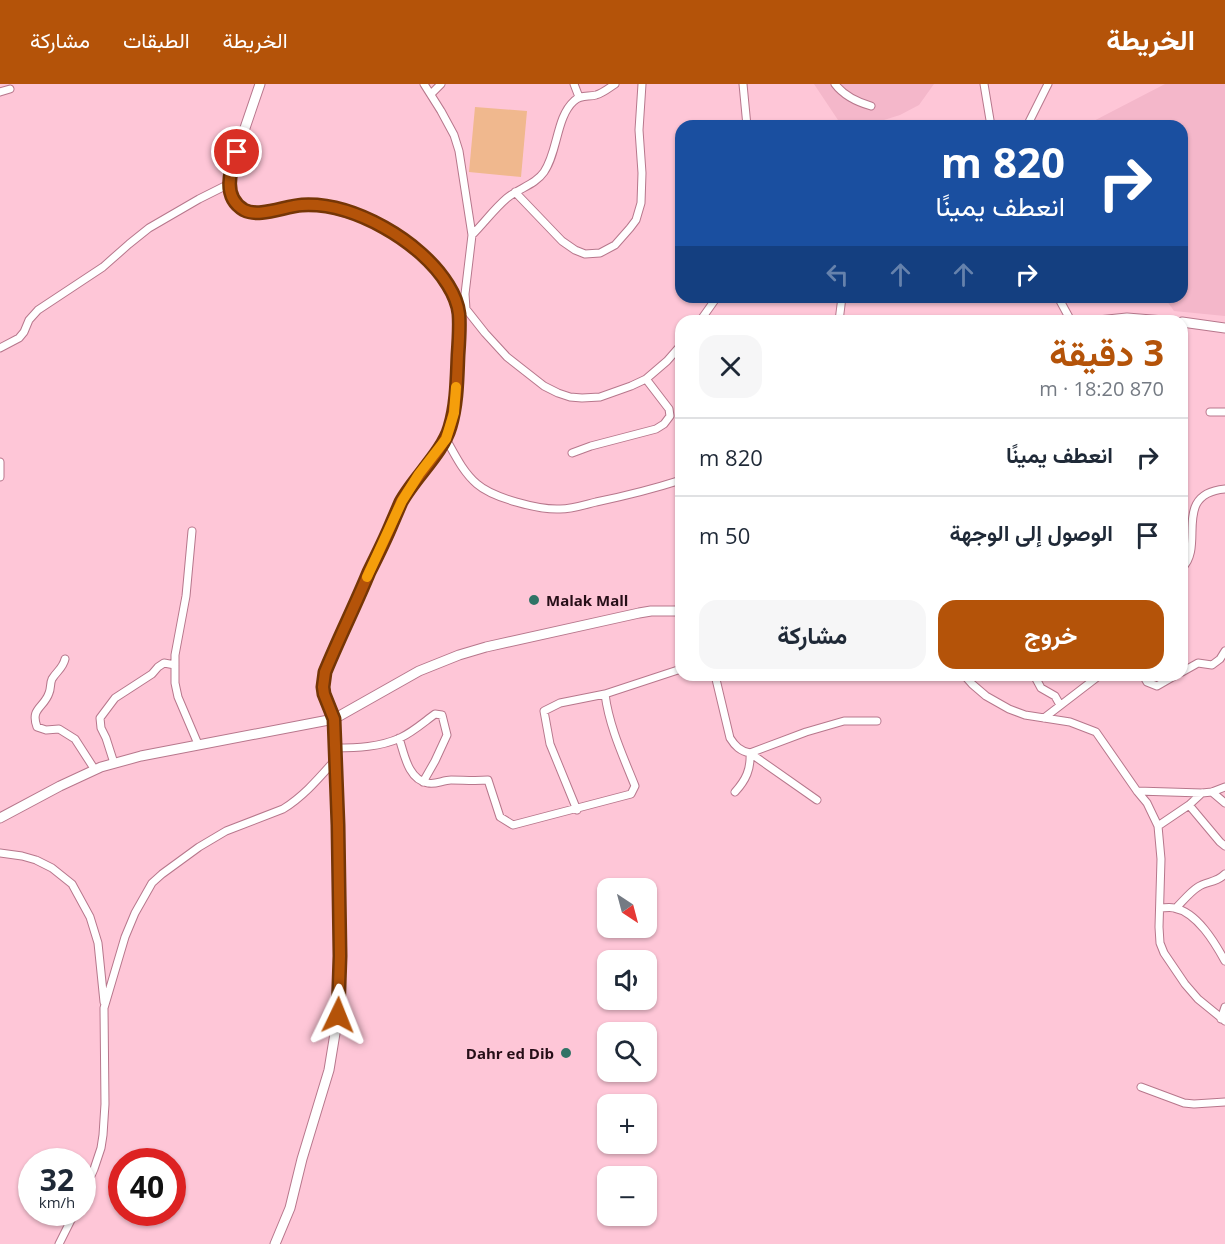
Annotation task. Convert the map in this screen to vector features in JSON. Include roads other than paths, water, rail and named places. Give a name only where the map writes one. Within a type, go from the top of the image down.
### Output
[{"type":"street","points":[[260,84],[231,169],[229,184],[237,204],[243,209],[263,212],[303,205],[327,207],[358,216],[390,230],[414,247],[434,267],[463,310],[507,357],[544,387],[570,397],[600,397],[623,389],[646,379],[675,352]]},
{"type":"street","points":[[275,1244],[290,1208],[328,1070],[338,1015],[340,956],[336,759],[334,719],[323,687],[325,672],[402,501],[446,439],[454,413],[459,341],[472,235],[457,143],[424,84]]},
{"type":"street","points":[[431,94],[441,84]]},
{"type":"street","points":[[574,84],[579,97]]},
{"type":"street","points":[[472,235],[498,206],[543,173],[552,158],[564,117],[573,102],[579,97],[599,94],[615,84]]},
{"type":"street","points":[[515,192],[569,247],[585,254],[600,253],[615,245],[636,220],[641,203],[642,173],[639,130],[642,84]]},
{"type":"street","points":[[743,84],[746,120]]},
{"type":"street","points":[[835,84],[850,98],[871,106]]},
{"type":"street","points":[[984,84],[991,120]]},
{"type":"street","points":[[1030,120],[1048,84]]},
{"type":"street","points":[[0,92],[10,89]]},
{"type":"street","points":[[0,348],[19,338],[32,315],[38,310],[103,267],[149,228],[229,184]]},
{"type":"street","points":[[1188,323],[1225,328]]},
{"type":"street","points":[[572,453],[656,429],[664,424],[670,416],[669,409],[646,379]]},
{"type":"street","points":[[1210,412],[1225,412]]},
{"type":"street","points":[[446,439],[459,464],[479,486],[504,499],[554,509],[564,509],[631,494],[675,482]]},
{"type":"street","points":[[0,462],[0,477]]},
{"type":"street","points":[[1188,560],[1191,548],[1191,523],[1195,509],[1201,498],[1212,490],[1225,489]]},
{"type":"street","points":[[192,531],[186,596],[177,640],[175,665],[176,689],[198,744]]},
{"type":"street","points":[[0,818],[60,786],[114,763],[198,744],[334,719],[419,671],[477,650],[620,617],[651,611],[675,611]]},
{"type":"street","points":[[1188,669],[1198,663],[1212,665],[1225,651]]},
{"type":"street","points":[[64,659],[64,664],[52,679],[48,697],[34,715],[34,721],[37,727],[46,730],[59,729],[75,739],[95,770]]},
{"type":"street","points":[[114,763],[100,718],[115,698],[152,674],[158,667],[165,663],[175,665]]},
{"type":"street","points":[[577,810],[550,744],[544,711],[560,703],[605,694],[675,671]]},
{"type":"street","points":[[717,681],[730,738],[739,749],[750,753],[817,800]]},
{"type":"street","points":[[969,681],[986,696],[1009,709],[1025,715],[1070,722],[1096,732],[1147,803],[1158,826],[1161,859],[1159,927],[1160,943],[1164,953],[1198,999],[1223,1020]]},
{"type":"street","points":[[1037,681],[1041,688],[1055,696],[1060,705]]},
{"type":"street","points":[[1044,718],[1092,681]]},
{"type":"street","points":[[1146,681],[1157,686],[1166,681]]},
{"type":"street","points":[[399,738],[406,762],[415,776],[423,782],[430,784],[448,780],[488,780],[500,817],[513,825],[631,794],[635,786],[612,727],[605,694]]},
{"type":"street","points":[[335,748],[359,748],[381,744],[399,738],[435,714],[442,715],[447,735],[423,782]]},
{"type":"street","points":[[750,753],[806,732],[844,721],[877,721]]},
{"type":"street","points":[[735,792],[749,770],[750,753]]},
{"type":"street","points":[[104,1008],[125,937],[135,913],[152,884],[199,847],[291,804],[336,759]]},
{"type":"street","points":[[1137,791],[1202,793],[1225,787]]},
{"type":"street","points":[[1212,792],[1225,803]]},
{"type":"street","points":[[1158,826],[1189,806],[1202,793]]},
{"type":"street","points":[[1189,806],[1225,846]]},
{"type":"street","points":[[0,853],[36,860],[52,868],[72,884],[90,917],[98,943],[104,1008],[105,1104],[103,1135],[96,1163]]},
{"type":"street","points":[[1176,908],[1196,888],[1217,880],[1225,874]]},
{"type":"street","points":[[1160,908],[1176,908],[1193,918],[1212,939],[1225,961]]},
{"type":"street","points":[[1223,1020],[1225,1007]]},
{"type":"street","points":[[1141,1087],[1184,1103],[1225,1102]]},
{"type":"street","points":[[59,1244],[68,1226]]},
{"type":"place","name":"Malak Mall","points":[[534,600]]},
{"type":"place","name":"Dahr ed Dib","points":[[566,1053]]}]
